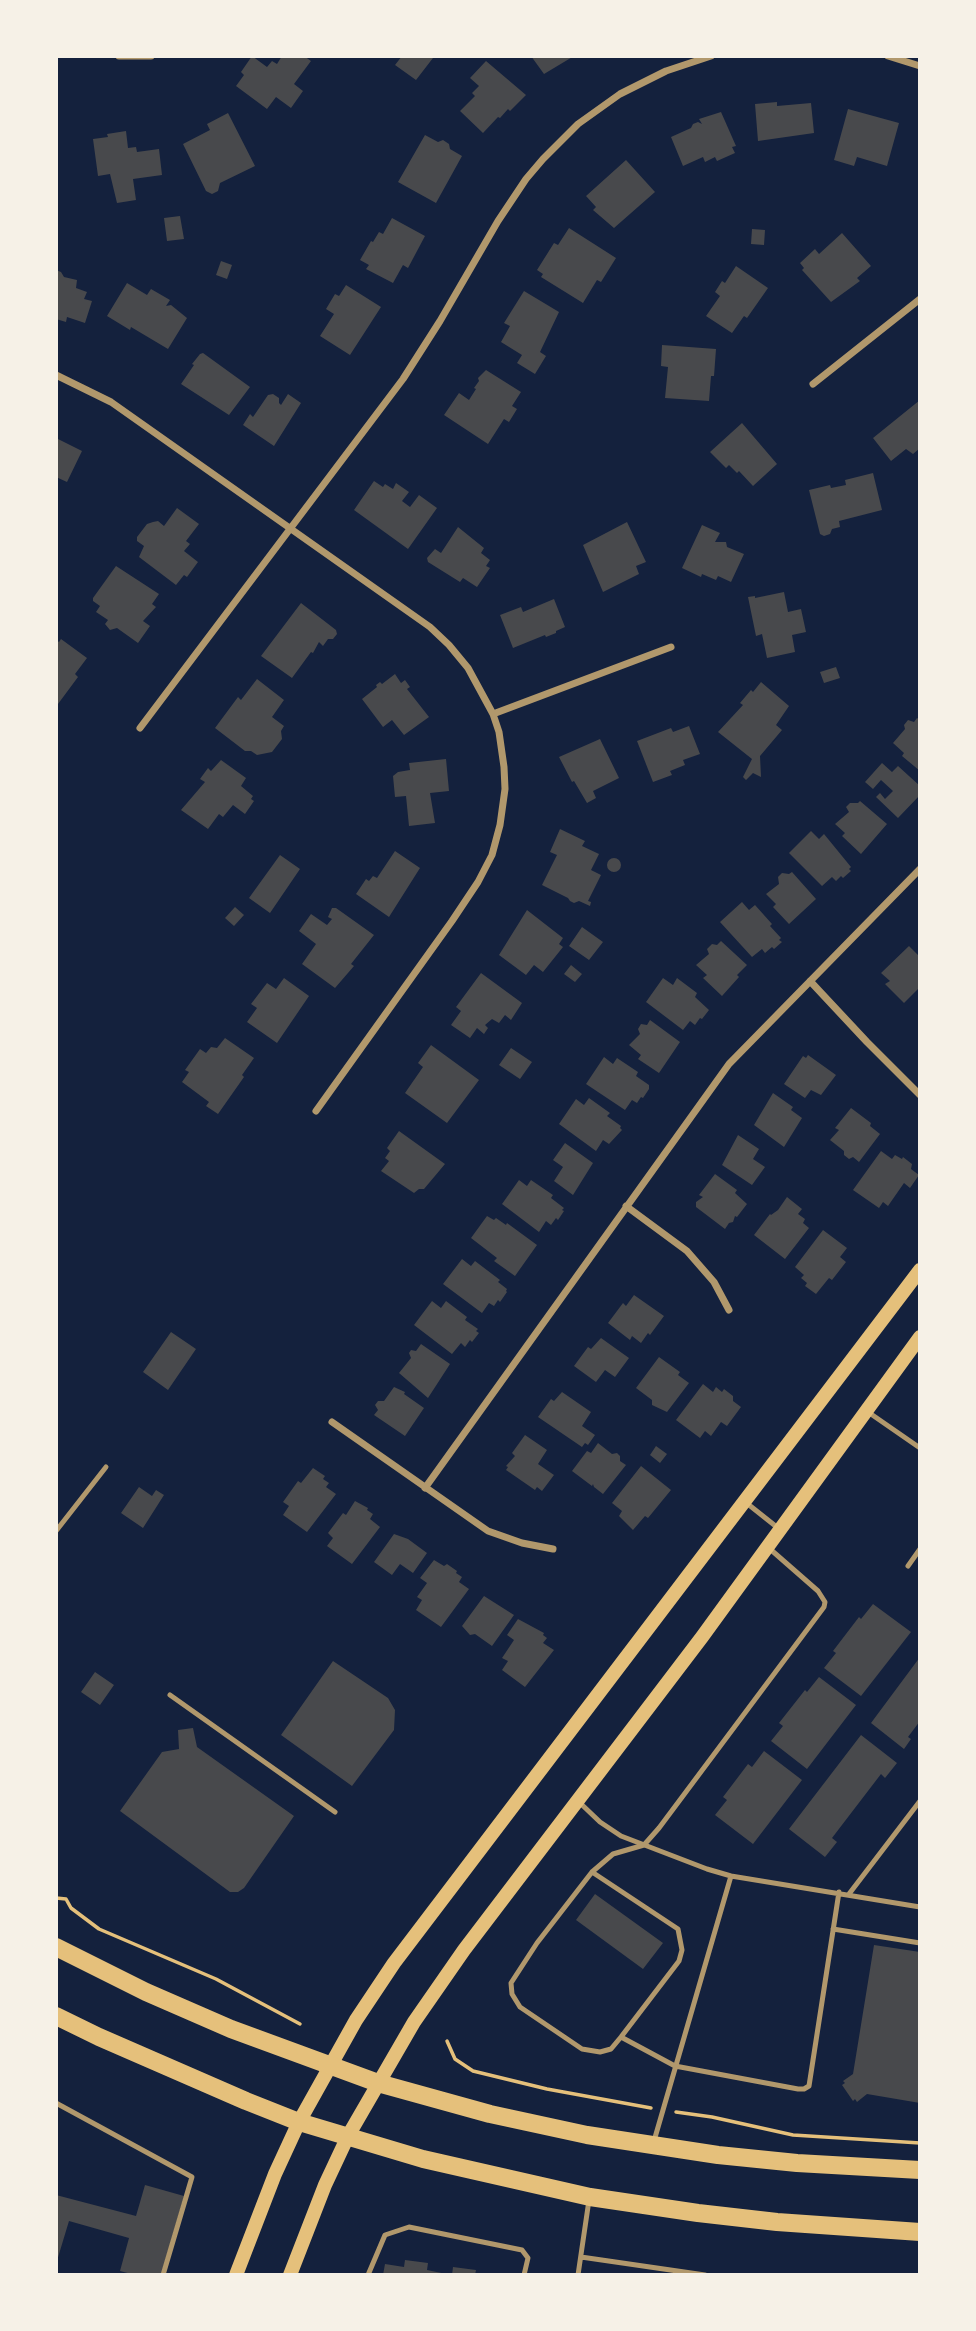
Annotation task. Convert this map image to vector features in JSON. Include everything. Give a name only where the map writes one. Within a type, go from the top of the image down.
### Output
[{"type":"main road","points":[[236,2275],[275,2174],[299,2122],[364,2008],[424,1923],[920,1270]]},
{"type":"main road","points":[[290,2275],[325,2185],[348,2136],[414,2022],[920,1337]]},
{"type":"main road","points":[[56,1947],[181,2008],[329,2066],[378,2084],[522,2122],[718,2155],[797,2163],[920,2170]]},
{"type":"main road","points":[[56,2015],[181,2074],[299,2122],[423,2159],[590,2197],[777,2222],[920,2232]]},
{"type":"street","points":[[119,56],[151,56]]},
{"type":"street","points":[[139,728],[403,379],[498,221],[543,159],[578,124],[620,94],[666,71],[712,56]]},
{"type":"street","points":[[888,56],[920,66]]},
{"type":"street","points":[[813,384],[920,299]]},
{"type":"street","points":[[56,375],[111,402],[430,627],[468,668],[493,714],[505,767],[505,789],[492,855],[452,921],[316,1111]]},
{"type":"street","points":[[493,714],[671,647]]},
{"type":"street","points":[[425,1488],[729,1065],[920,869]]},
{"type":"street","points":[[810,981],[920,1095]]},
{"type":"street","points":[[626,1206],[688,1251],[714,1282],[729,1310]]},
{"type":"street","points":[[332,1422],[488,1531],[522,1543],[553,1549]]},
{"type":"lane","points":[[866,1411],[920,1448]]},
{"type":"lane","points":[[56,1531],[106,1467]]},
{"type":"lane","points":[[744,1501],[780,1530]]},
{"type":"lane","points":[[592,1872],[678,1929],[682,1939],[679,1961],[621,2037],[606,2052],[582,2049],[520,2007],[512,1994],[511,1983],[592,1872],[613,1854],[644,1845],[659,1828],[824,1607],[825,1602],[818,1591],[768,1546]]},
{"type":"lane","points":[[908,1566],[920,1549]]},
{"type":"lane","points":[[170,1695],[335,1812]]},
{"type":"lane","points":[[578,1800],[600,1822],[621,1836],[679,1860],[731,1876],[920,1907]]},
{"type":"lane","points":[[849,1894],[920,1801]]},
{"type":"lane","points":[[653,2146],[731,1876]]},
{"type":"lane","points":[[621,2037],[675,2066],[798,2089],[809,2086],[839,1892]]},
{"type":"lane","points":[[833,1929],[920,1943]]},
{"type":"lane","points":[[56,2103],[192,2178],[163,2275]]},
{"type":"lane","points":[[579,2275],[590,2197]]},
{"type":"lane","points":[[368,2275],[386,2235],[409,2227],[522,2250],[528,2258],[524,2275]]},
{"type":"lane","points":[[581,2257],[705,2275]]},
{"type":"path","points":[[56,1898],[66,1899],[71,1908],[99,1928],[216,1979],[300,2024]]},
{"type":"building","points":[[252,56],[267,67],[272,61],[277,64],[282,56],[304,56],[311,61],[294,84],[303,91],[291,108],[276,97],[267,109],[236,86],[244,75],[241,72]]},
{"type":"building","points":[[402,56],[433,58],[416,80],[395,65]]},
{"type":"building","points":[[531,56],[574,56],[544,74]]},
{"type":"building","points":[[486,61],[526,95],[483,133],[460,111],[475,96],[472,93],[479,86],[470,78]]},
{"type":"building","points":[[777,102],[777,106],[811,103],[814,133],[758,141],[755,104]]},
{"type":"building","points":[[848,109],[899,123],[887,166],[857,157],[854,166],[834,160]]},
{"type":"building","points":[[721,112],[736,146],[732,147],[735,153],[717,161],[715,157],[705,162],[703,157],[683,166],[671,137],[691,128],[693,124],[702,124],[699,119]]},
{"type":"building","points":[[228,113],[255,166],[220,183],[218,191],[212,194],[206,191],[183,144],[210,130],[207,124]]},
{"type":"building","points":[[126,131],[128,148],[136,147],[137,152],[159,149],[162,175],[133,179],[136,200],[117,203],[110,174],[98,176],[93,139]]},
{"type":"building","points":[[425,135],[438,142],[443,140],[449,144],[450,149],[462,156],[436,203],[398,182]]},
{"type":"building","points":[[626,160],[655,192],[614,228],[593,210],[596,207],[586,196]]},
{"type":"building","points":[[180,216],[184,239],[167,241],[164,218]]},
{"type":"building","points":[[392,218],[425,236],[408,268],[403,265],[393,283],[366,269],[369,265],[360,260],[371,241],[373,242],[379,232],[383,234]]},
{"type":"building","points":[[569,228],[616,258],[601,282],[597,280],[583,303],[541,277],[543,274],[537,270],[554,243],[558,245]]},
{"type":"building","points":[[752,229],[765,230],[764,245],[751,244]]},
{"type":"building","points":[[842,233],[871,266],[857,278],[860,281],[831,302],[802,270],[804,268],[800,263],[815,249],[819,254]]},
{"type":"building","points":[[221,261],[232,265],[227,279],[216,275]]},
{"type":"building","points":[[736,266],[768,288],[747,318],[744,316],[732,333],[706,316],[720,296],[715,292],[722,281],[725,283]]},
{"type":"building","points":[[56,270],[64,277],[77,280],[76,288],[87,292],[84,299],[92,301],[85,323],[67,317],[66,322],[56,319]]},
{"type":"building","points":[[127,283],[147,295],[151,289],[170,300],[166,306],[171,305],[187,318],[168,349],[107,316]]},
{"type":"building","points":[[346,285],[381,307],[350,355],[320,336],[334,314],[326,309],[335,294],[339,296]]},
{"type":"building","points":[[524,291],[559,312],[540,352],[546,356],[535,374],[517,363],[522,355],[501,342],[510,326],[504,323]]},
{"type":"building","points":[[662,345],[716,349],[709,401],[665,398],[668,367],[661,366]]},
{"type":"building","points":[[203,353],[250,387],[229,415],[181,384],[194,365],[192,364]]},
{"type":"building","points":[[486,370],[521,392],[512,406],[517,409],[509,422],[504,419],[488,444],[444,415],[459,393],[469,400],[476,389],[474,388],[478,378]]},
{"type":"building","points":[[273,394],[279,398],[281,405],[288,394],[301,403],[274,446],[243,425],[250,414],[253,417],[268,395]]},
{"type":"building","points":[[920,400],[920,448],[913,454],[906,449],[891,461],[873,438]]},
{"type":"building","points":[[742,423],[777,464],[753,486],[739,471],[737,473],[729,465],[726,468],[710,452]]},
{"type":"building","points":[[56,438],[82,451],[67,482],[56,477]]},
{"type":"building","points":[[873,473],[882,510],[839,521],[840,527],[832,529],[830,534],[820,534],[809,490],[830,485],[831,488],[846,485],[845,480]]},
{"type":"building","points":[[374,481],[393,489],[396,483],[409,492],[402,501],[410,507],[419,495],[437,508],[408,549],[354,510]]},
{"type":"building","points":[[177,508],[199,524],[186,541],[190,544],[184,551],[198,562],[187,577],[184,575],[176,585],[139,557],[144,546],[137,541],[137,537],[147,524],[158,521],[164,526]]},
{"type":"building","points":[[627,522],[646,562],[636,566],[639,574],[603,592],[583,545]]},
{"type":"building","points":[[702,525],[720,533],[715,542],[726,542],[727,547],[744,554],[731,582],[718,576],[716,580],[702,574],[701,577],[682,568]]},
{"type":"building","points":[[458,527],[484,548],[481,553],[490,560],[486,566],[490,568],[477,587],[463,578],[460,582],[428,562],[427,558],[435,549],[441,553]]},
{"type":"building","points":[[116,566],[159,594],[152,604],[156,607],[143,621],[150,626],[138,643],[117,628],[110,630],[105,624],[108,620],[96,612],[100,606],[93,598]]},
{"type":"building","points":[[784,592],[788,612],[801,609],[806,632],[792,635],[795,652],[767,658],[762,634],[756,636],[748,597]]},
{"type":"building","points":[[554,599],[565,627],[556,633],[513,648],[500,615],[521,607],[523,612]]},
{"type":"building","points":[[301,603],[336,630],[337,634],[323,646],[319,642],[292,678],[261,656]]},
{"type":"building","points":[[61,639],[87,658],[75,674],[78,677],[58,704],[56,640],[59,642]]},
{"type":"building","points":[[836,667],[840,678],[824,683],[820,672]]},
{"type":"building","points":[[395,674],[401,683],[405,680],[410,687],[407,689],[429,717],[404,735],[392,720],[383,727],[362,699],[377,687],[376,685],[380,682],[382,684]]},
{"type":"building","points":[[257,679],[284,700],[272,717],[284,726],[281,731],[282,739],[272,752],[257,755],[245,751],[215,728],[238,697],[241,700]]},
{"type":"building","points":[[761,682],[789,706],[776,725],[782,730],[760,756],[761,777],[753,773],[746,780],[743,777],[752,759],[718,732],[743,705],[740,703],[751,690],[753,692]]},
{"type":"building","points":[[917,718],[920,720],[920,771],[902,756],[904,753],[893,743],[905,729],[904,725],[908,720],[914,722]]},
{"type":"building","points":[[689,726],[700,754],[683,760],[685,765],[670,771],[672,775],[653,782],[637,741],[671,728],[673,732]]},
{"type":"building","points":[[600,739],[619,778],[593,791],[596,798],[587,803],[559,757]]},
{"type":"building","points":[[446,759],[449,791],[430,793],[435,823],[409,826],[406,796],[395,797],[393,776],[398,772],[410,770],[409,763]]},
{"type":"building","points":[[221,760],[246,778],[241,786],[253,796],[251,799],[254,801],[245,814],[233,805],[223,817],[219,814],[208,829],[181,810],[205,782],[200,779],[208,768],[211,771]]},
{"type":"building","points":[[882,763],[892,772],[898,766],[920,786],[920,795],[898,818],[876,797],[880,793],[885,799],[893,791],[881,780],[873,789],[865,782]]},
{"type":"building","points":[[860,801],[887,824],[861,854],[842,836],[845,833],[835,824],[849,812],[846,807],[850,803]]},
{"type":"building","points":[[560,829],[585,841],[582,846],[599,854],[591,870],[601,875],[588,901],[591,902],[590,906],[579,901],[574,903],[542,885],[557,855],[550,852]]},
{"type":"building","points":[[811,831],[819,839],[824,834],[851,867],[851,871],[843,878],[841,876],[836,881],[832,877],[822,886],[789,853]]},
{"type":"building","points":[[395,851],[420,868],[389,917],[356,894],[366,879],[369,881],[373,876],[377,878]]},
{"type":"building","points":[[280,855],[300,869],[270,913],[249,898]]},
{"type":"building","points":[[611,858],[617,858],[621,865],[617,872],[611,872],[607,868],[607,862]]},
{"type":"building","points":[[792,872],[816,899],[789,924],[773,907],[776,904],[766,894],[779,884],[778,877],[782,873]]},
{"type":"building","points":[[742,902],[749,910],[755,905],[772,924],[770,926],[782,942],[774,949],[772,947],[765,953],[762,949],[752,957],[720,922]]},
{"type":"building","points":[[235,907],[244,915],[234,926],[225,918]]},
{"type":"building","points":[[332,908],[336,908],[374,935],[351,964],[354,966],[335,988],[302,964],[316,944],[299,931],[311,914],[327,925],[332,919],[328,917]]},
{"type":"building","points":[[527,910],[563,938],[559,944],[563,947],[543,972],[534,965],[526,975],[499,955]]},
{"type":"building","points":[[582,927],[603,942],[589,960],[569,946]]},
{"type":"building","points":[[721,941],[747,965],[722,996],[703,978],[707,975],[696,965],[709,954],[707,949],[712,944],[717,945]]},
{"type":"building","points":[[909,946],[920,957],[920,987],[904,1003],[885,984],[890,981],[881,973]]},
{"type":"building","points":[[571,965],[582,974],[575,982],[564,974]]},
{"type":"building","points":[[481,973],[522,1003],[511,1020],[505,1015],[499,1023],[492,1019],[485,1025],[488,1028],[484,1034],[477,1028],[470,1038],[451,1025],[461,1011],[456,1007]]},
{"type":"building","points":[[284,978],[309,996],[277,1043],[247,1022],[257,1008],[251,1004],[267,983],[276,989]]},
{"type":"building","points":[[663,978],[673,985],[677,978],[697,993],[695,997],[709,1010],[695,1025],[690,1021],[683,1030],[646,1002]]},
{"type":"building","points":[[650,1020],[680,1042],[659,1073],[638,1059],[641,1055],[629,1045],[640,1034],[638,1029],[641,1024],[647,1025]]},
{"type":"building","points":[[225,1038],[254,1058],[218,1114],[206,1106],[209,1102],[182,1082],[189,1072],[185,1070],[200,1049],[206,1053],[211,1047],[217,1048]]},
{"type":"building","points":[[431,1045],[479,1080],[447,1123],[405,1093],[423,1067],[418,1063]]},
{"type":"building","points":[[511,1048],[532,1062],[520,1079],[499,1065]]},
{"type":"building","points":[[808,1055],[836,1075],[821,1095],[811,1090],[805,1098],[784,1084],[803,1056],[806,1058]]},
{"type":"building","points":[[604,1057],[613,1064],[617,1058],[638,1072],[636,1076],[649,1085],[643,1098],[637,1103],[632,1100],[625,1110],[586,1084]]},
{"type":"building","points":[[773,1093],[793,1107],[791,1110],[802,1118],[784,1147],[754,1125]]},
{"type":"building","points":[[589,1098],[610,1113],[607,1116],[621,1126],[622,1130],[609,1144],[603,1140],[596,1151],[559,1124],[576,1099],[584,1105]]},
{"type":"building","points":[[851,1108],[871,1123],[870,1126],[880,1134],[859,1162],[853,1157],[849,1159],[844,1155],[844,1151],[830,1140],[839,1130],[835,1128]]},
{"type":"building","points":[[399,1131],[445,1164],[424,1189],[414,1193],[381,1171],[389,1161],[385,1158],[390,1151],[387,1148]]},
{"type":"building","points":[[738,1135],[759,1149],[753,1159],[765,1167],[752,1185],[722,1165]]},
{"type":"building","points":[[565,1143],[593,1163],[573,1195],[554,1181],[563,1167],[553,1160]]},
{"type":"building","points":[[881,1151],[892,1159],[895,1155],[902,1159],[903,1157],[919,1175],[910,1188],[904,1183],[888,1206],[883,1202],[879,1208],[853,1190]]},
{"type":"building","points":[[715,1174],[737,1190],[735,1193],[747,1204],[725,1229],[696,1207],[696,1202],[703,1197],[699,1195]]},
{"type":"building","points":[[519,1180],[527,1186],[531,1180],[553,1195],[551,1198],[564,1208],[558,1220],[556,1218],[551,1225],[546,1221],[539,1232],[502,1204]]},
{"type":"building","points":[[787,1197],[802,1209],[798,1214],[805,1219],[803,1223],[809,1228],[785,1259],[754,1235]]},
{"type":"building","points":[[487,1216],[506,1225],[507,1223],[537,1245],[515,1276],[494,1261],[497,1258],[471,1238]]},
{"type":"building","points":[[823,1230],[847,1248],[840,1257],[846,1262],[816,1294],[805,1286],[807,1283],[801,1278],[804,1275],[795,1267]]},
{"type":"building","points":[[462,1259],[471,1266],[475,1261],[500,1280],[498,1282],[507,1289],[500,1302],[498,1300],[494,1306],[489,1303],[482,1313],[443,1284]]},
{"type":"building","points":[[634,1295],[664,1316],[641,1343],[632,1336],[630,1340],[608,1323],[623,1303],[626,1306]]},
{"type":"building","points":[[432,1301],[441,1308],[446,1301],[467,1317],[465,1320],[478,1329],[476,1331],[479,1333],[472,1342],[470,1340],[465,1347],[461,1343],[452,1354],[414,1325]]},
{"type":"building","points":[[171,1332],[196,1349],[168,1390],[143,1372]]},
{"type":"building","points":[[601,1338],[629,1358],[615,1377],[605,1370],[596,1382],[574,1366],[588,1347],[591,1349]]},
{"type":"building","points":[[421,1344],[450,1364],[428,1398],[399,1373],[411,1358],[411,1350],[416,1351]]},
{"type":"building","points":[[659,1357],[680,1372],[678,1375],[689,1383],[667,1412],[652,1405],[652,1400],[636,1388]]},
{"type":"building","points":[[703,1384],[713,1392],[716,1387],[722,1392],[724,1389],[741,1407],[727,1426],[721,1422],[711,1436],[705,1431],[700,1438],[676,1420]]},
{"type":"building","points":[[394,1387],[405,1392],[404,1394],[424,1408],[405,1436],[374,1415],[378,1410],[375,1405],[378,1401],[384,1401]]},
{"type":"building","points":[[562,1392],[591,1412],[582,1426],[595,1435],[588,1445],[585,1443],[582,1447],[538,1417],[551,1399],[554,1401]]},
{"type":"building","points":[[525,1435],[547,1450],[538,1464],[554,1475],[542,1491],[537,1487],[535,1490],[506,1470],[506,1466],[515,1456],[512,1453]]},
{"type":"building","points":[[598,1443],[612,1454],[617,1453],[620,1461],[626,1465],[603,1494],[572,1471],[587,1451],[591,1453]]},
{"type":"building","points":[[656,1446],[667,1454],[660,1463],[650,1455]]},
{"type":"building","points":[[641,1466],[671,1490],[648,1518],[645,1516],[633,1530],[619,1516],[622,1511],[612,1503]]},
{"type":"building","points":[[313,1468],[325,1476],[323,1479],[329,1483],[326,1487],[336,1494],[307,1532],[283,1515],[289,1506],[283,1502],[298,1481],[301,1483]]},
{"type":"building","points":[[139,1487],[152,1496],[156,1490],[164,1495],[143,1528],[121,1513]]},
{"type":"building","points":[[355,1501],[368,1508],[373,1514],[370,1519],[380,1527],[352,1564],[327,1546],[333,1538],[328,1533],[343,1513],[346,1515]]},
{"type":"building","points":[[394,1534],[408,1539],[427,1553],[413,1573],[400,1564],[392,1575],[374,1562]]},
{"type":"building","points":[[434,1560],[457,1571],[462,1577],[459,1582],[469,1589],[441,1627],[416,1610],[422,1600],[417,1597],[427,1583],[420,1578]]},
{"type":"building","points":[[484,1596],[514,1615],[492,1646],[475,1634],[470,1635],[462,1626]]},
{"type":"building","points":[[873,1604],[911,1632],[861,1696],[824,1668],[836,1653],[833,1651],[859,1617],[861,1619]]},
{"type":"building","points":[[518,1619],[544,1633],[547,1638],[543,1643],[554,1650],[525,1687],[502,1670],[508,1661],[502,1658],[514,1640],[507,1635]]},
{"type":"building","points":[[920,1657],[920,1721],[908,1737],[911,1739],[904,1749],[871,1723]]},
{"type":"building","points":[[333,1661],[388,1698],[395,1710],[394,1730],[352,1786],[281,1735]]},
{"type":"building","points":[[95,1672],[114,1685],[100,1705],[81,1692]]},
{"type":"building","points":[[819,1677],[856,1705],[807,1769],[771,1741],[783,1726],[779,1723]]},
{"type":"building","points":[[193,1728],[197,1747],[294,1816],[244,1888],[238,1892],[230,1892],[120,1811],[162,1752],[179,1749],[178,1730]]},
{"type":"building","points":[[861,1735],[897,1763],[885,1778],[881,1774],[832,1838],[837,1842],[825,1857],[789,1829]]},
{"type":"building","points":[[764,1751],[802,1780],[753,1844],[715,1815],[727,1800],[723,1797],[748,1764],[752,1767]]},
{"type":"building","points":[[595,1894],[663,1943],[643,1969],[576,1920]]},
{"type":"building","points":[[874,1945],[920,1952],[920,2103],[867,2094],[857,2102],[855,2099],[853,2101],[842,2085],[845,2083],[843,2081],[853,2074]]},
{"type":"building","points":[[145,2185],[184,2196],[161,2275],[135,2275],[120,2271],[129,2238],[69,2221],[56,2264],[56,2195],[136,2216]]},
{"type":"building","points":[[405,2260],[428,2263],[427,2270],[451,2275],[383,2275],[385,2264],[404,2267]]},
{"type":"building","points":[[453,2267],[476,2270],[475,2275],[452,2275]]}]
